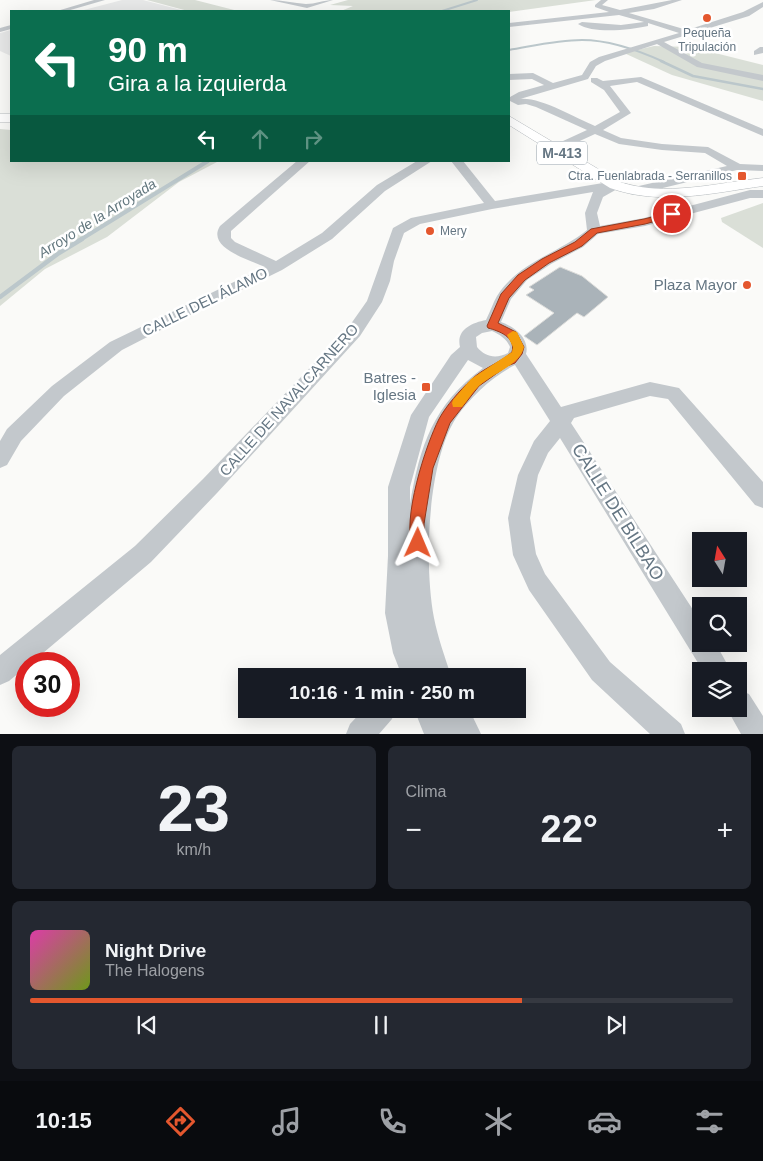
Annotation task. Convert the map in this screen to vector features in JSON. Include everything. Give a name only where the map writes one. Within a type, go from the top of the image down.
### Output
[{"type":"main road","name":"M-413","points":[[510,121],[615,185],[634,191],[681,191],[763,182]]},
{"type":"street","points":[[68,0],[84,5]]},
{"type":"street","points":[[64,10],[102,0]]},
{"type":"street","points":[[74,10],[111,0]]},
{"type":"street","points":[[273,0],[300,6],[312,6],[330,0]]},
{"type":"street","points":[[605,0],[597,6],[617,14],[685,32]]},
{"type":"street","points":[[510,25],[617,14],[667,1],[679,0]]},
{"type":"street","points":[[585,77],[593,64],[597,62],[657,41],[746,14],[763,4]]},
{"type":"street","points":[[746,14],[754,16]]},
{"type":"street","points":[[554,21],[613,28],[633,27],[652,22]]},
{"type":"street","points":[[657,41],[700,65],[763,78]]},
{"type":"street","points":[[510,77],[532,76],[553,86]]},
{"type":"street","points":[[512,101],[522,94],[585,77],[603,84],[638,79],[763,133]]},
{"type":"street","points":[[554,148],[596,130],[626,113],[603,84]]},
{"type":"street","points":[[512,101],[527,101],[539,105],[620,141],[634,144],[708,150],[737,167]]},
{"type":"street","points":[[277,267],[230,245],[224,240],[223,234],[226,229],[303,162]]},
{"type":"street","name":"CALLE DEL ÁLAMO","points":[[0,459],[14,435],[58,391],[116,346],[190,308],[277,267],[327,236],[381,188],[424,162]]},
{"type":"street","points":[[458,162],[492,205]]},
{"type":"street","points":[[634,191],[737,167],[763,168]]},
{"type":"street","points":[[594,231],[592,213],[597,195],[615,185]]},
{"type":"street","name":"CALLE DE NAVALCARNERO","points":[[0,672],[143,554],[210,486],[354,332],[374,302],[383,282],[387,261],[398,231],[416,221],[492,205],[615,185]]},
{"type":"street","points":[[492,326],[504,297],[522,277],[546,261],[578,244],[594,231],[645,222],[750,194],[763,194]]},
{"type":"street","points":[[427,668],[419,582],[417,524],[426,468],[445,420],[475,383],[510,358],[518,347],[513,334],[501,327],[483,326],[471,331],[467,336],[468,350],[473,356],[484,362],[510,358]]},
{"type":"street","points":[[421,668],[406,653],[397,613],[400,556],[399,487],[420,415],[457,360],[468,350]]},
{"type":"street","name":"CALLE DE BILBAO","points":[[510,358],[562,422],[712,662]]},
{"type":"street","points":[[671,734],[601,671],[537,582],[525,555],[519,518],[528,475],[541,447],[568,412],[650,389],[672,393],[688,407],[763,498]]},
{"type":"street","points":[[747,717],[758,734]]},
{"type":"street","points":[[360,734],[374,718]]},
{"type":"street","points":[[432,718],[439,734]]},
{"type":"street","points":[[459,718],[467,734]]},
{"type":"shaded area","points":[[122,0],[143,0],[181,10],[84,10]]},
{"type":"shaded area","points":[[147,0],[195,0],[234,10],[184,10]]},
{"type":"shaded area","points":[[348,0],[596,0],[510,12],[510,10],[343,10],[353,6],[330,5]]},
{"type":"shaded area","points":[[10,30],[10,56],[0,51],[0,33]]},
{"type":"shaded area","points":[[654,46],[691,47],[763,65],[763,101],[672,75],[624,53]]},
{"type":"shaded area","points":[[0,129],[10,130],[10,162],[217,162],[179,182],[107,237],[45,269],[0,306]]},
{"type":"shaded area","points":[[763,203],[763,248],[722,222],[721,218]]},
{"type":"building","points":[[560,267],[582,276],[608,297],[584,317],[577,313],[537,345],[524,336],[554,313],[526,295],[534,290],[529,287]]},
{"type":"waterway","name":"Arroyo de la Arroyada","points":[[445,10],[477,0]]},
{"type":"waterway","points":[[510,50],[563,41],[592,40],[624,47],[664,62]]},
{"type":"waterway","points":[[661,61],[693,76],[763,89]]},
{"type":"waterway","name":"Arroyo de la Arroyada","points":[[80,240],[206,162]]},
{"type":"waterway","name":"Arroyo de la Arroyada","points":[[0,297],[59,253],[82,239]]},
{"type":"slow traffic","points":[[458,403],[475,383],[503,363],[511,360],[517,354],[517,341],[513,335]]},
{"type":"place","name":"Pequeña Tripulación","points":[[707,18]]},
{"type":"place","name":"Ctra. Fuenlabrada - Serranillos","points":[[742,176]]},
{"type":"place","name":"Mery","points":[[430,231]]},
{"type":"place","name":"Plaza Mayor","points":[[747,285]]},
{"type":"place","name":"Batres - Iglesia","points":[[426,387]]},
{"type":"route","points":[[418,543],[417,524],[426,468],[445,420],[475,383],[503,363],[511,360],[517,354],[517,341],[513,334],[501,327],[492,326],[504,297],[522,277],[546,261],[578,244],[594,231],[645,222],[672,214]]}]
